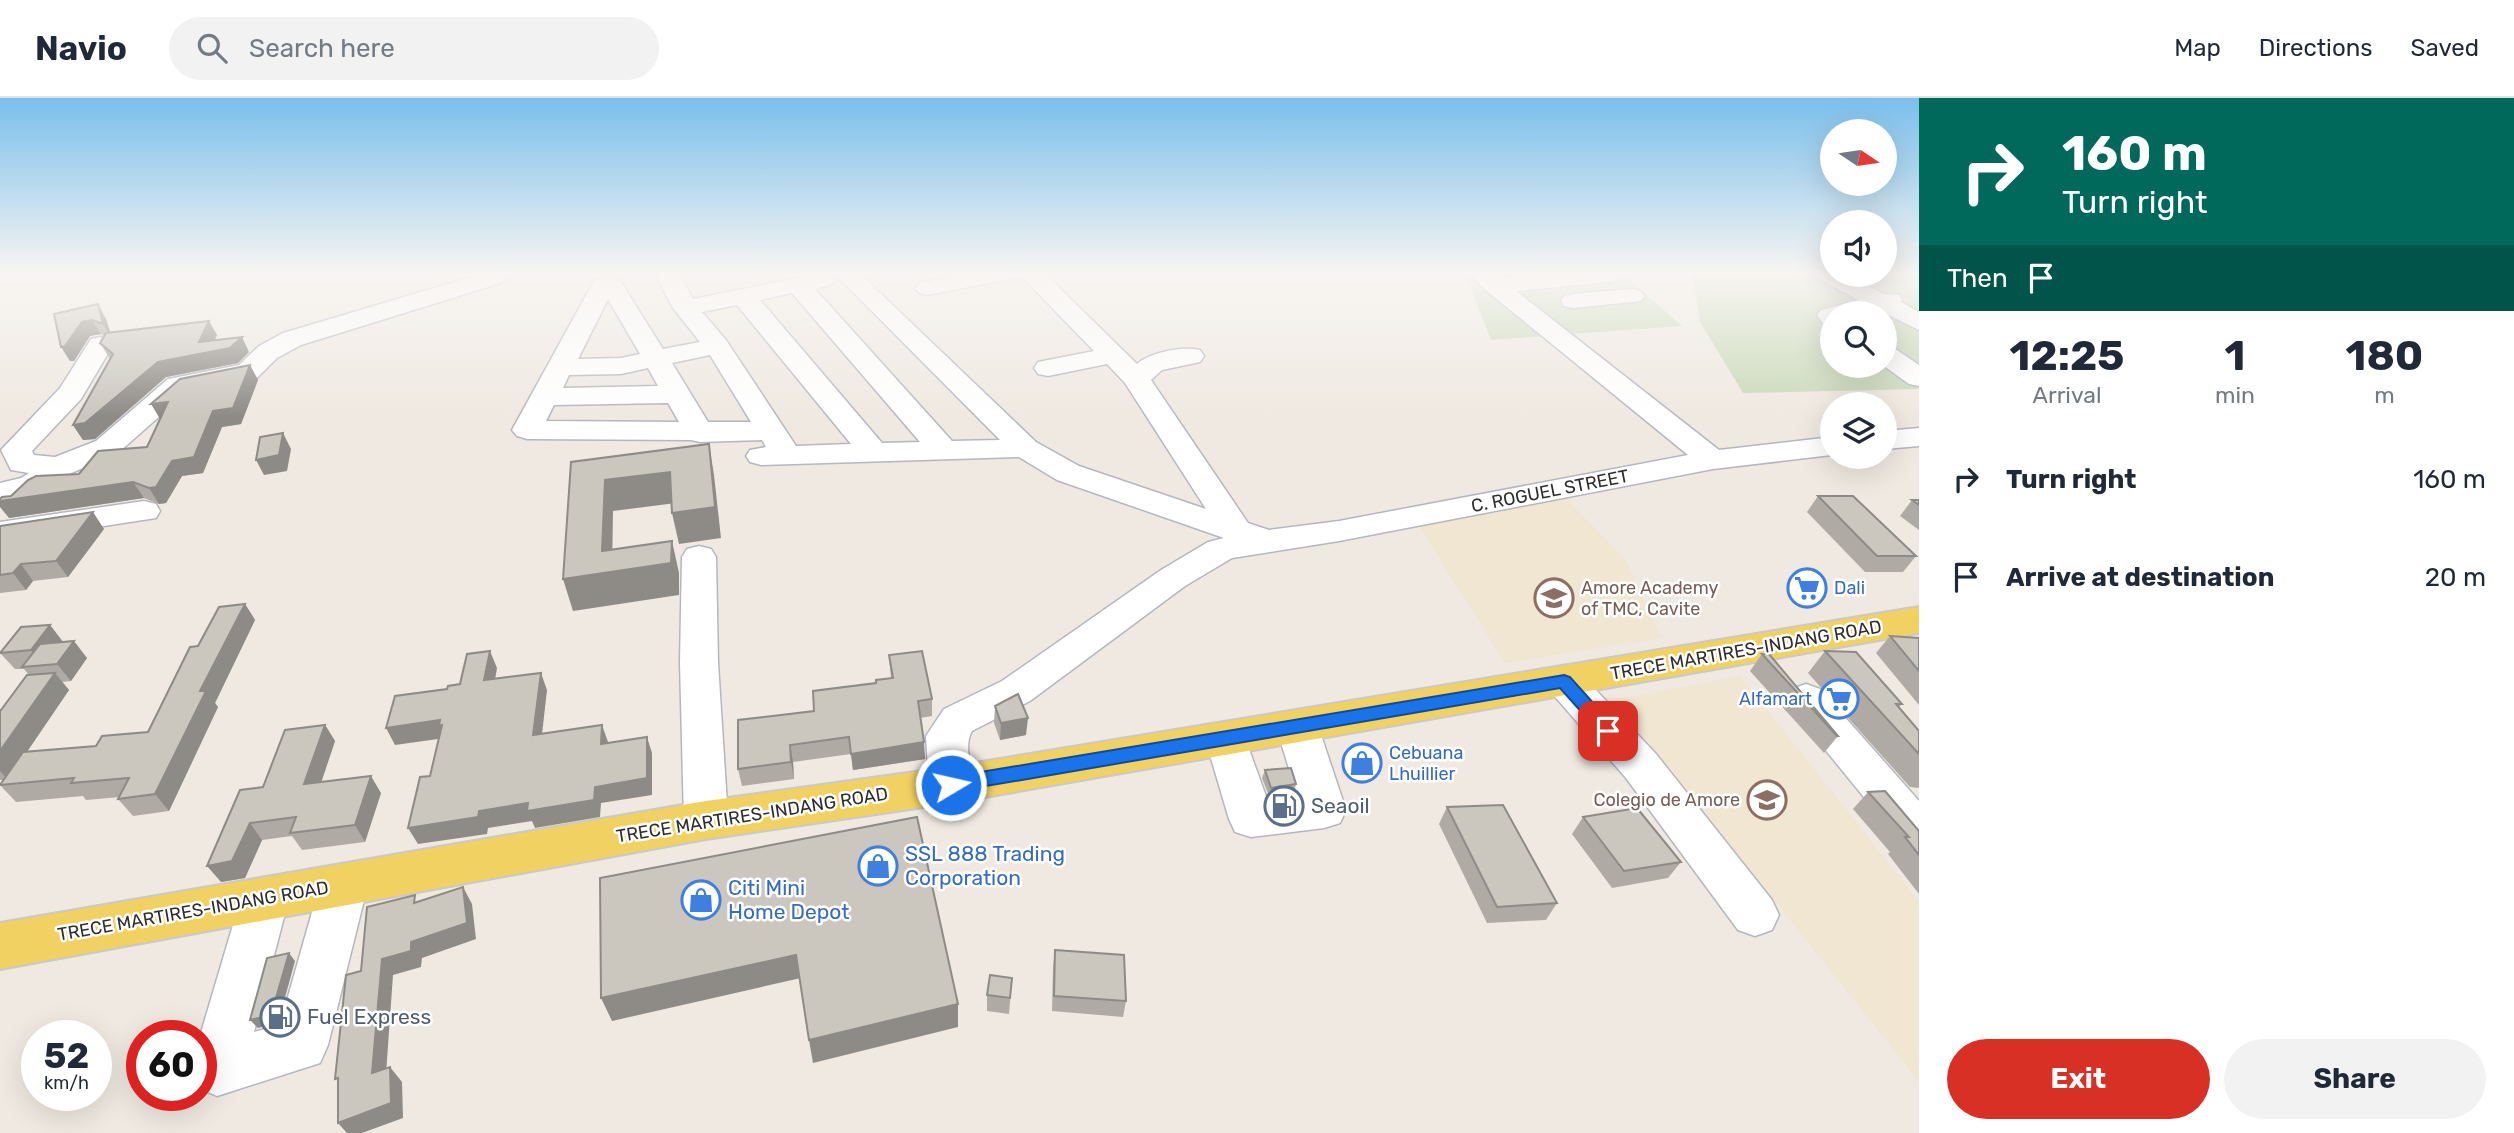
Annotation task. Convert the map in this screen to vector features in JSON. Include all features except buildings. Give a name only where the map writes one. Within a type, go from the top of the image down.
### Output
[{"type":"main road","name":"TRECE MARTIRES-INDANG ROAD","points":[[0,946],[706,820],[951,785],[1919,620]]},
{"type":"street","points":[[0,493],[32,485],[58,467],[107,447],[178,385],[248,371],[268,352],[292,340],[356,320]]},
{"type":"street","points":[[601,320],[561,367],[527,430],[700,433],[773,447],[874,453],[1025,448]]},
{"type":"street","points":[[647,320],[656,360],[700,433]]},
{"type":"street","points":[[695,320],[717,346],[772,376],[874,453]]},
{"type":"street","points":[[752,320],[772,376],[773,447]]},
{"type":"street","points":[[829,320],[944,451]]},
{"type":"street","points":[[896,320],[1025,448],[1068,473],[1253,537]]},
{"type":"street","points":[[1079,320],[1136,378],[1253,537]]},
{"type":"street","points":[[1538,320],[1713,460]]},
{"type":"street","points":[[772,376],[918,341]]},
{"type":"street","points":[[58,467],[22,463],[16,450],[71,393],[100,345]]},
{"type":"street","points":[[561,367],[621,366],[717,346]]},
{"type":"street","points":[[1048,368],[1114,355]]},
{"type":"street","points":[[1136,378],[1153,364],[1191,356]]},
{"type":"street","points":[[1897,362],[1919,378]]},
{"type":"street","points":[[545,397],[676,394]]},
{"type":"street","points":[[1897,439],[1919,437]]},
{"type":"street","name":"C. ROGUEL STREET","points":[[951,785],[947,736],[958,720],[1025,684],[1198,562],[1253,537],[1713,460],[1820,447]]},
{"type":"street","points":[[0,532],[144,511]]},
{"type":"street","points":[[699,557],[699,663],[706,820]]},
{"type":"street","points":[[1762,648],[1919,832]]},
{"type":"street","points":[[1564,681],[1641,766],[1755,915]]},
{"type":"street","points":[[1226,738],[1251,819],[1324,810],[1297,726]]},
{"type":"street","points":[[265,898],[217,1069],[301,1045],[344,884]]},
{"type":"shaded area","name":"Amore Academy of TMC, Cavite","points":[[1561,493],[1625,559],[1662,638],[1505,663],[1417,523]]},
{"type":"shaded area","name":"Colegio de Amore","points":[[1740,676],[1919,901],[1919,1081],[1614,700]]},
{"type":"green space","points":[[1483,320],[1676,320],[1682,326],[1491,340]]},
{"type":"green space","points":[[1700,320],[1820,320],[1820,378],[1897,378],[1897,320],[1919,320],[1919,389],[1743,393]]},
{"type":"place","name":"Dali","points":[[1807,588]]},
{"type":"place","name":"Amore Academy of TMC, Cavite","points":[[1554,598]]},
{"type":"place","name":"Alfamart","points":[[1839,699]]},
{"type":"place","name":"Cebuana Lhuillier","points":[[1362,763]]},
{"type":"place","name":"Colegio de Amore","points":[[1767,800]]},
{"type":"place","name":"Seaoil","points":[[1284,806]]},
{"type":"place","name":"SSL 888 Trading Corporation","points":[[878,866]]},
{"type":"place","name":"Citi Mini Home Depot","points":[[701,900]]},
{"type":"place","name":"Fuel Express","points":[[280,1017]]},
{"type":"route","points":[[951,785],[1564,681],[1608,731]]}]
